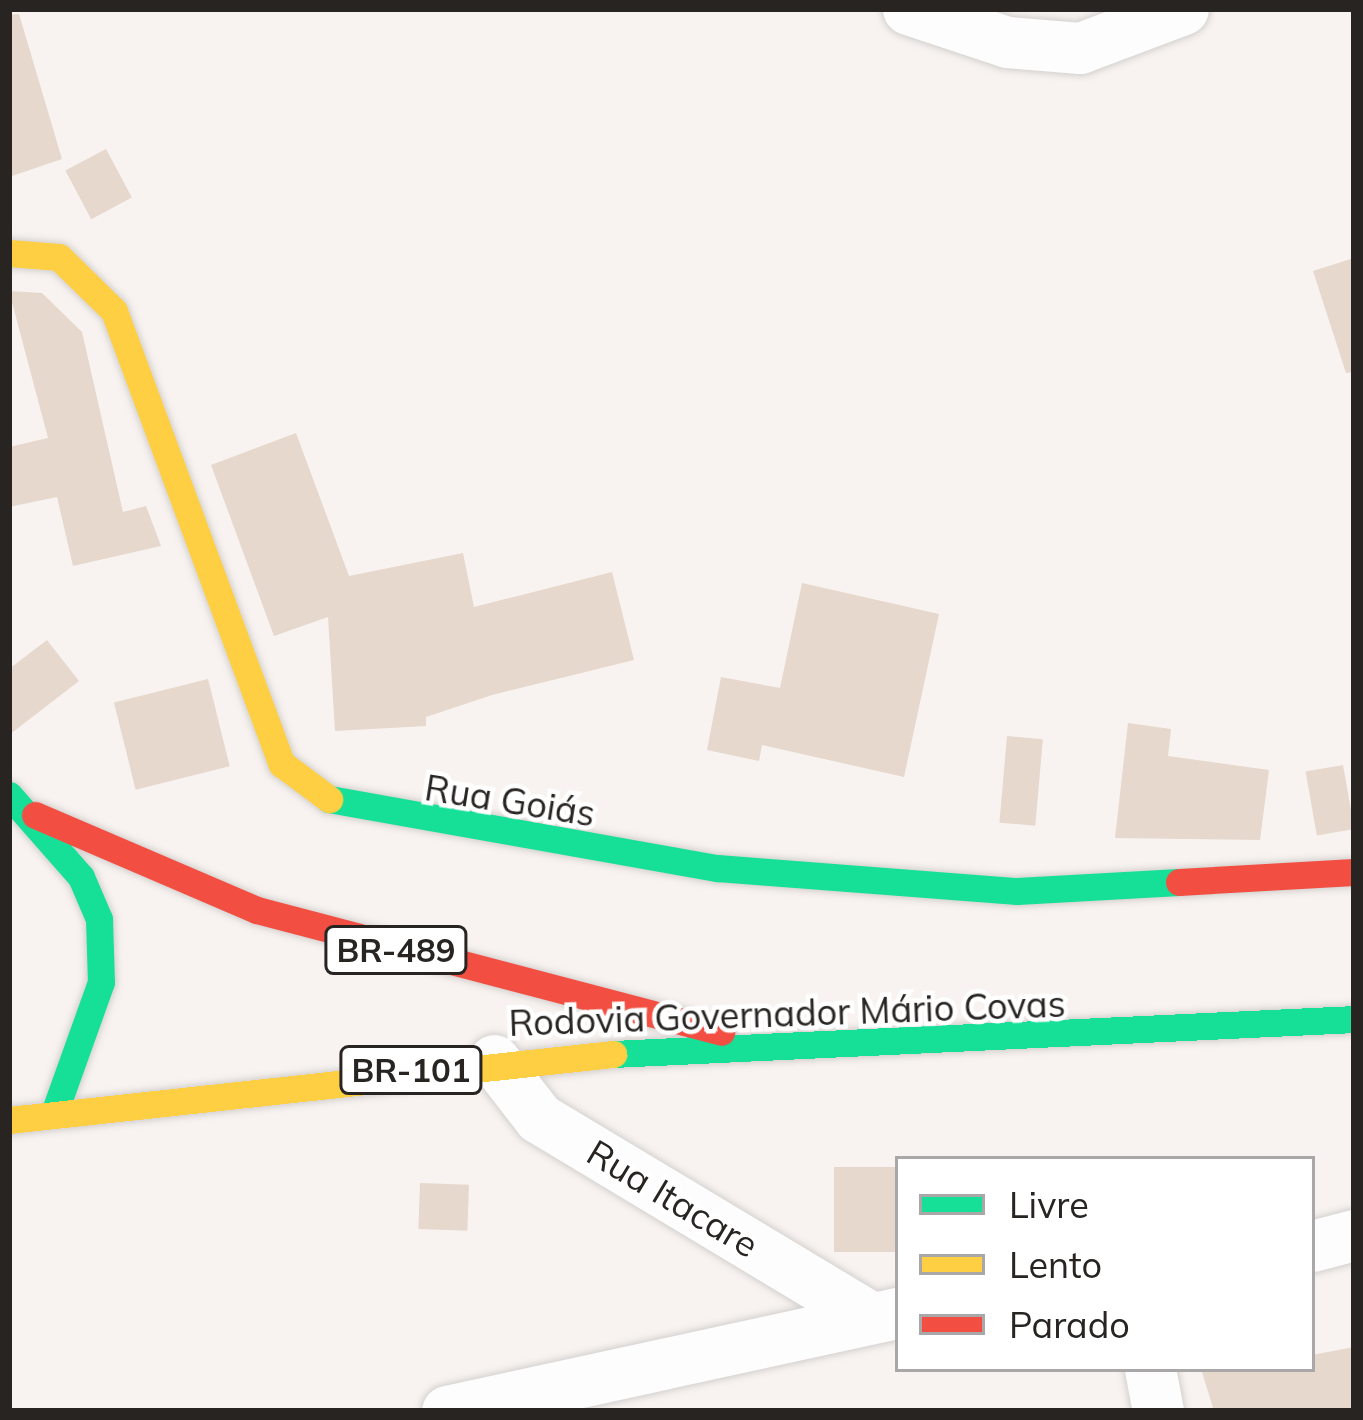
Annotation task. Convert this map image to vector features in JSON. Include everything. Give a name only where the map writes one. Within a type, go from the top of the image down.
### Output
[{"type":"main road","name":"Rua Goiás","points":[[9,253],[59,256],[114,311],[282,764],[341,808],[716,868],[1017,891],[1354,872]]},
{"type":"main road","name":"BR-489","points":[[9,795],[35,815],[257,910],[770,1047]]},
{"type":"main road","name":"BR-489","points":[[35,815],[99,919],[101,982],[54,1113]]},
{"type":"main road","name":"Rodovia Governador Mário Covas","points":[[9,1120],[494,1060],[1354,1019]]},
{"type":"street","points":[[908,9],[1007,42],[1080,48],[1183,9]]},
{"type":"street","name":"Rua Itacare","points":[[494,1060],[539,1118],[883,1315]]},
{"type":"street","points":[[1315,1245],[1354,1235]]},
{"type":"street","points":[[447,1411],[513,1404],[883,1315]]},
{"type":"street","points":[[1151,1372],[1158,1411]]},
{"type":"building","points":[[19,14],[62,159],[9,177],[9,15]]},
{"type":"building","points":[[106,149],[132,198],[91,219],[65,171]]},
{"type":"building","points":[[1354,258],[1354,372],[1346,373],[1313,271]]},
{"type":"building","points":[[9,291],[42,293],[82,332],[123,512],[146,506],[161,546],[73,566],[57,497],[9,507],[9,447],[48,438]]},
{"type":"building","points":[[296,433],[349,576],[463,553],[474,607],[612,572],[634,660],[492,695],[426,717],[426,726],[335,731],[328,617],[274,636],[211,465]]},
{"type":"building","points":[[802,583],[939,614],[904,777],[762,745],[759,761],[707,750],[721,677],[780,688]]},
{"type":"building","points":[[47,640],[79,681],[9,735],[9,669]]},
{"type":"building","points":[[208,679],[230,766],[136,790],[114,702]]},
{"type":"building","points":[[1128,723],[1171,729],[1168,756],[1269,770],[1260,840],[1115,838]]},
{"type":"building","points":[[1007,736],[1043,739],[1035,826],[999,823]]},
{"type":"building","points":[[1343,765],[1354,829],[1317,836],[1306,772]]},
{"type":"building","points":[[834,1167],[895,1167],[895,1252],[834,1252]]},
{"type":"building","points":[[420,1183],[469,1185],[467,1231],[418,1229]]},
{"type":"building","points":[[1354,1347],[1354,1411],[1214,1411],[1202,1372],[1315,1372],[1315,1354]]},
{"type":"traffic: fast","points":[[9,795],[81,877],[99,919],[101,982],[54,1113]]},
{"type":"traffic: fast","points":[[329,799],[717,868],[1017,891],[1179,882]]},
{"type":"traffic: fast","points":[[613,1054],[1354,1019]]},
{"type":"traffic: slow","points":[[9,253],[59,257],[114,311],[282,764],[329,799]]},
{"type":"traffic: slow","points":[[9,1120],[613,1054]]},
{"type":"traffic: jam","points":[[35,815],[257,910],[721,1032]]},
{"type":"traffic: jam","points":[[1179,882],[1354,872]]}]
